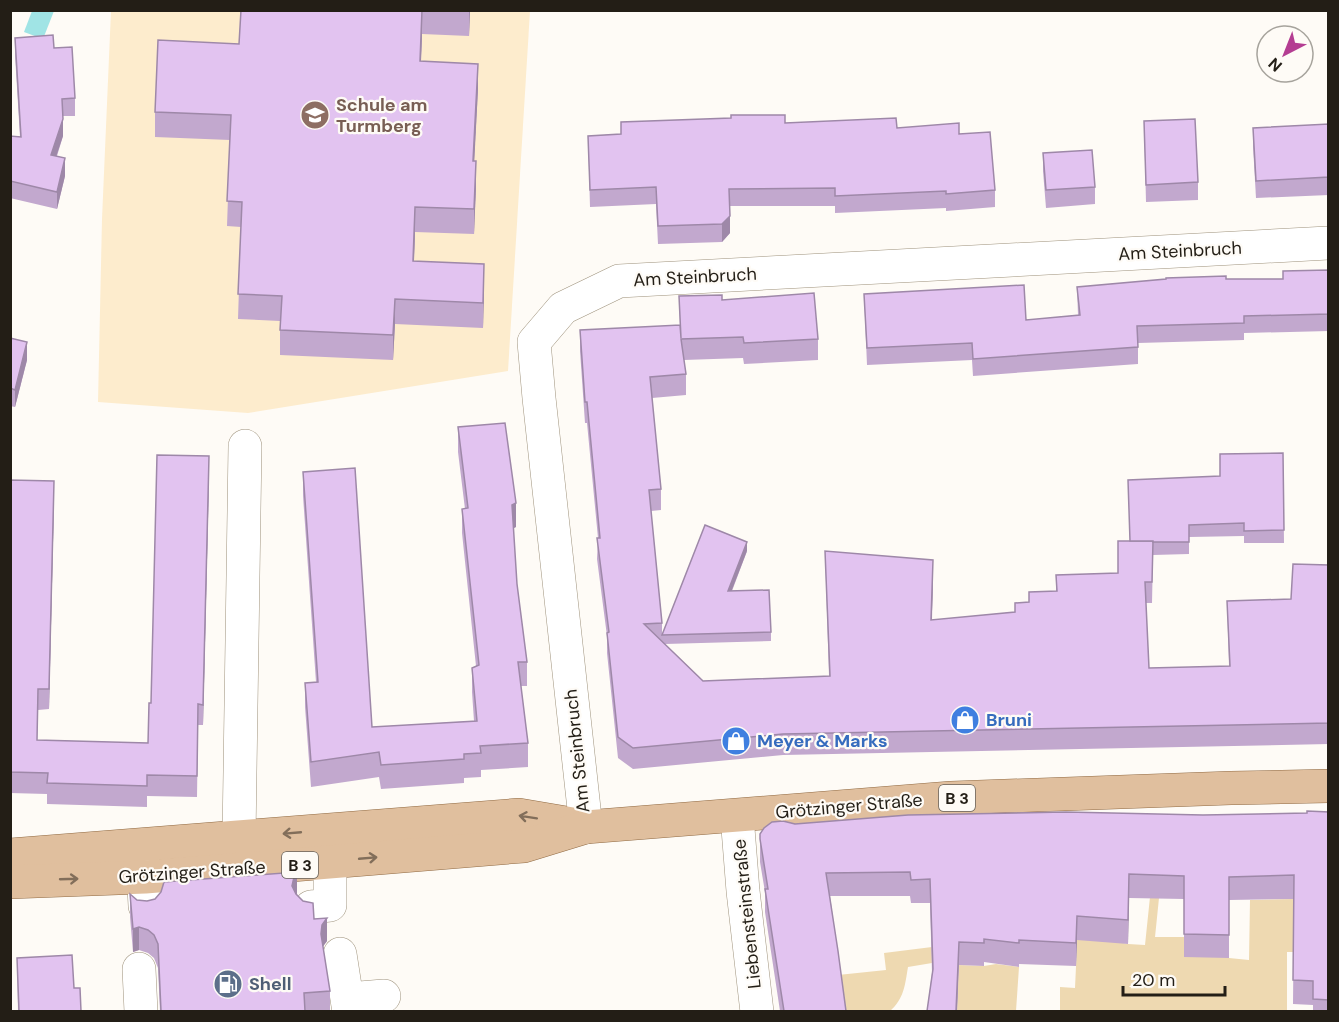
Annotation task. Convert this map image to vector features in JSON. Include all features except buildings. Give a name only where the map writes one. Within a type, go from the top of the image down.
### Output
[{"type":"main road","name":"Grötzinger Straße","points":[[10,855],[144,876],[239,837],[328,847],[524,846],[586,827],[951,798],[1329,786]]},
{"type":"main road","name":"Grötzinger Straße","points":[[10,882],[144,876],[328,847]]},
{"type":"street","name":"Am Steinbruch","points":[[586,827],[534,342],[563,308],[619,281],[1329,243]]},
{"type":"street","points":[[239,837],[245,446]]},
{"type":"street","name":"Liebensteinstraße","points":[[737,816],[757,1011]]},
{"type":"street","points":[[318,915],[328,847]]},
{"type":"street","points":[[340,954],[348,1005],[384,996]]},
{"type":"street","points":[[139,969],[141,1011]]},
{"type":"shaded area","name":"Schule am Turmberg","points":[[111,11],[530,11],[508,371],[248,413],[98,402],[102,219]]},
{"type":"shaded area","points":[[1150,897],[1159,898],[1155,937],[1184,937],[1229,958],[1249,960],[1250,900],[1293,899],[1294,952],[1287,952],[1287,1011],[1060,1011],[1060,987],[1075,988],[1077,945],[1059,930],[1128,944],[1145,945]]},
{"type":"shaded area","points":[[932,947],[932,963],[908,967],[901,997],[890,1011],[843,1011],[838,975],[886,970],[884,953]]},
{"type":"shaded area","points":[[996,964],[1019,967],[1016,1011],[957,1012],[958,965]]},
{"type":"water","points":[[32,11],[54,11],[43,39],[24,32]]},
{"type":"place","name":"Schule am Turmberg","points":[[315,115]]},
{"type":"place","name":"Bruni","points":[[965,720]]},
{"type":"place","name":"Meyer & Marks","points":[[736,741]]},
{"type":"place","name":"Shell","points":[[228,984]]}]
